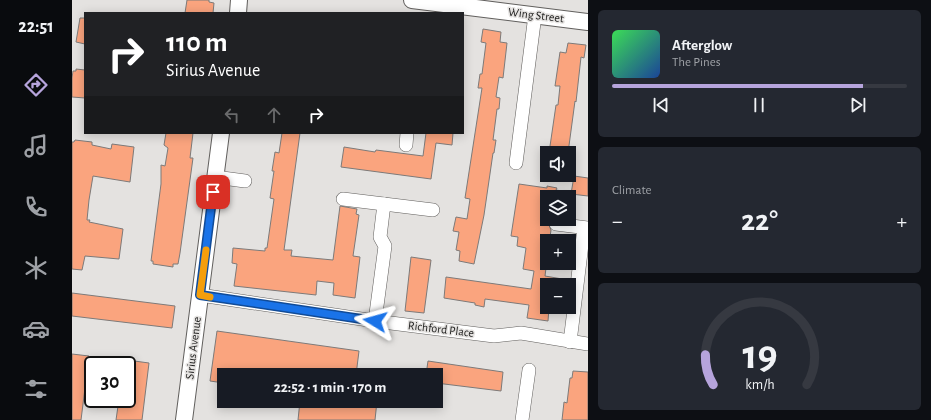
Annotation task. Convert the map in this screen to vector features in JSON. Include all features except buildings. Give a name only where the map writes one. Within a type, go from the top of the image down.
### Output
[{"type":"street","points":[[238,12],[240,0]]},
{"type":"street","name":"Wing Street","points":[[412,0],[588,22]]},
{"type":"street","points":[[516,163],[535,15]]},
{"type":"street","name":"Sirius Avenue","points":[[184,420],[221,134]]},
{"type":"street","points":[[215,177],[245,181]]},
{"type":"street","points":[[343,199],[433,210]]},
{"type":"street","points":[[375,321],[385,246],[380,238],[384,204]]},
{"type":"street","points":[[570,342],[586,228],[571,226]]},
{"type":"street","name":"Richford Place","points":[[200,295],[375,321],[494,336],[521,333],[588,344]]},
{"type":"street","points":[[522,420],[529,370]]},
{"type":"slow traffic","points":[[206,250],[200,295],[210,297]]},
{"type":"route","points":[[213,192],[200,295],[375,321]]}]
